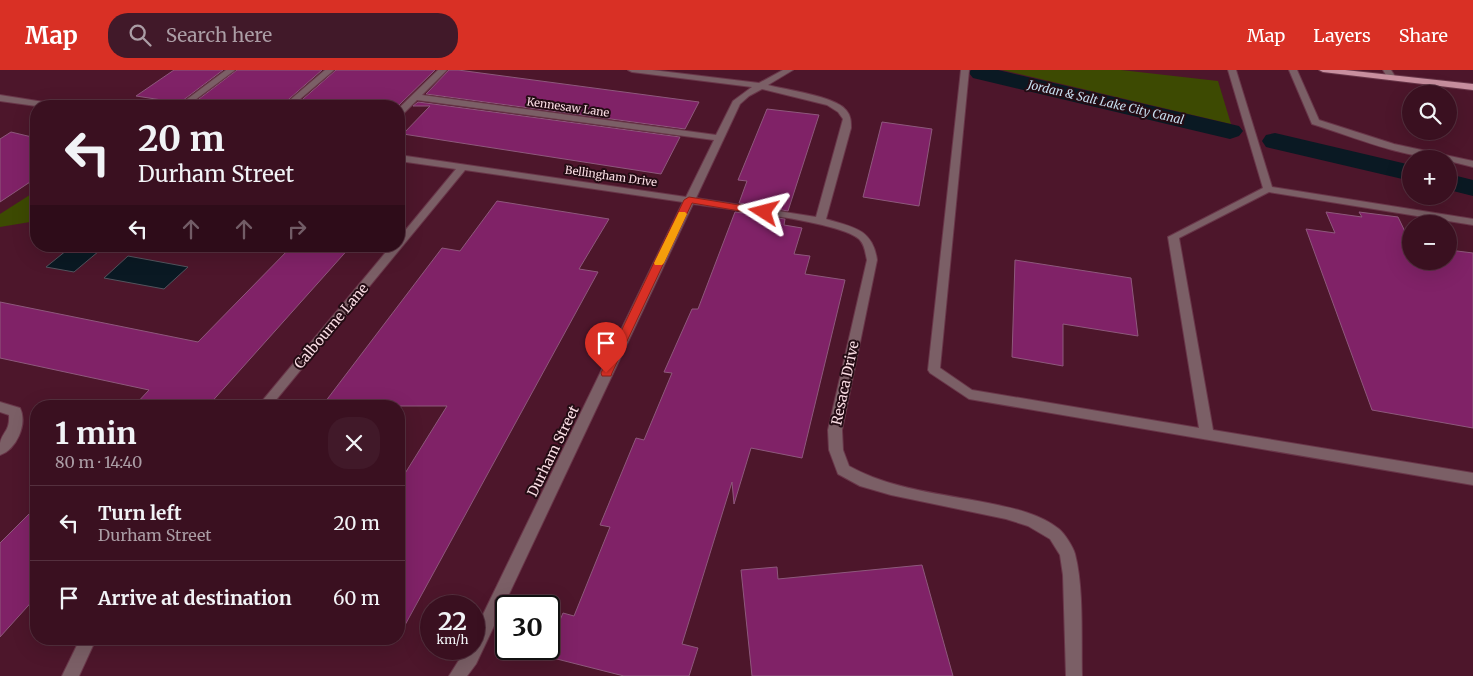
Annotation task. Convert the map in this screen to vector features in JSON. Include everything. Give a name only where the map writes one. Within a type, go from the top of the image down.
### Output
[{"type":"main road","points":[[1323,70],[1390,74],[1473,87]]},
{"type":"street","points":[[190,100],[231,70]]},
{"type":"street","points":[[294,100],[330,70]]},
{"type":"street","points":[[405,107],[443,70]]},
{"type":"street","points":[[632,70],[760,86],[830,103],[842,110],[847,119],[820,221]]},
{"type":"street","name":"Durham Street","points":[[456,676],[470,658],[736,103],[746,94],[789,70]]},
{"type":"street","points":[[965,70],[934,370],[969,394],[1473,479]]},
{"type":"street","points":[[1232,70],[1268,189]]},
{"type":"street","points":[[1293,70],[1315,122],[1392,146],[1473,164]]},
{"type":"street","name":"Kennesaw Lane","points":[[415,97],[718,138]]},
{"type":"street","points":[[0,98],[30,103]]},
{"type":"street","name":"Bellingham Drive","points":[[405,159],[820,221]]},
{"type":"street","name":"Calbourne Lane","points":[[405,237],[463,167]]},
{"type":"street","points":[[1207,434],[1173,237],[1268,189],[1473,222]]},
{"type":"street","name":"Resaca Drive","points":[[820,221],[849,229],[862,236],[870,246],[872,260],[835,430],[836,450],[842,470],[865,482],[891,489],[1006,512],[1032,521],[1055,534],[1067,553],[1072,575],[1074,676]]},
{"type":"street","name":"Calbourne Lane","points":[[269,400],[392,252]]},
{"type":"street","points":[[0,407],[15,412],[17,423],[15,432],[0,450]]},
{"type":"street","points":[[70,676],[85,645]]},
{"type":"green space","points":[[1002,70],[1121,70],[1218,81],[1231,124]]},
{"type":"green space","points":[[30,195],[30,222],[0,227],[0,214]]},
{"type":"water","points":[[65,252],[98,252],[74,272],[46,267]]},
{"type":"water","points":[[128,256],[188,267],[164,289],[104,278]]},
{"type":"building","points":[[174,70],[223,70],[183,100],[162,100],[136,96]]},
{"type":"building","points":[[237,70],[322,70],[288,100],[198,100]]},
{"type":"building","points":[[336,70],[435,70],[404,100],[302,100]]},
{"type":"building","points":[[449,70],[699,102],[685,129],[426,94]]},
{"type":"building","points":[[418,102],[680,137],[661,174],[405,134],[405,132],[430,106],[413,106]]},
{"type":"building","points":[[767,109],[819,115],[788,211],[739,203],[747,181],[738,180]]},
{"type":"building","points":[[882,122],[932,129],[919,206],[863,197]]},
{"type":"building","points":[[11,132],[30,137],[30,182],[0,202],[0,139]]},
{"type":"building","points":[[497,201],[609,219],[579,269],[598,272],[405,625],[405,473],[447,406],[405,406],[405,400],[327,400],[442,248],[460,251]]},
{"type":"building","points":[[735,212],[785,219],[784,225],[802,228],[794,254],[810,256],[805,274],[845,280],[802,458],[751,448],[734,504],[732,482],[682,644],[698,648],[689,676],[624,676],[560,660],[560,620],[563,613],[574,616],[610,527],[600,525],[636,438],[644,440],[672,373],[664,372],[692,309],[698,309]]},
{"type":"building","points":[[1326,212],[1362,217],[1359,212],[1398,217],[1402,225],[1402,270],[1457,270],[1457,251],[1473,253],[1473,428],[1372,410],[1306,229],[1335,233]]},
{"type":"building","points":[[286,252],[346,252],[213,400],[140,400],[149,390],[0,358],[0,302],[198,342]]},
{"type":"building","points":[[1015,260],[1131,278],[1138,336],[1063,324],[1063,366],[1012,357]]},
{"type":"building","points":[[30,513],[30,604],[0,637],[0,543]]},
{"type":"building","points":[[922,565],[953,676],[752,676],[741,570],[777,567],[778,579]]},
{"type":"waterway","name":"Jordan & Salt Lake City Canal","points":[[981,73],[1230,131]]},
{"type":"waterway","name":"Jordan & Salt Lake City Canal","points":[[1275,141],[1402,171]]},
{"type":"waterway","name":"Jordan & Salt Lake City Canal","points":[[1457,184],[1473,188]]},
{"type":"slow traffic","points":[[659,263],[682,214]]},
{"type":"route","points":[[606,373],[689,200],[764,212]]}]
